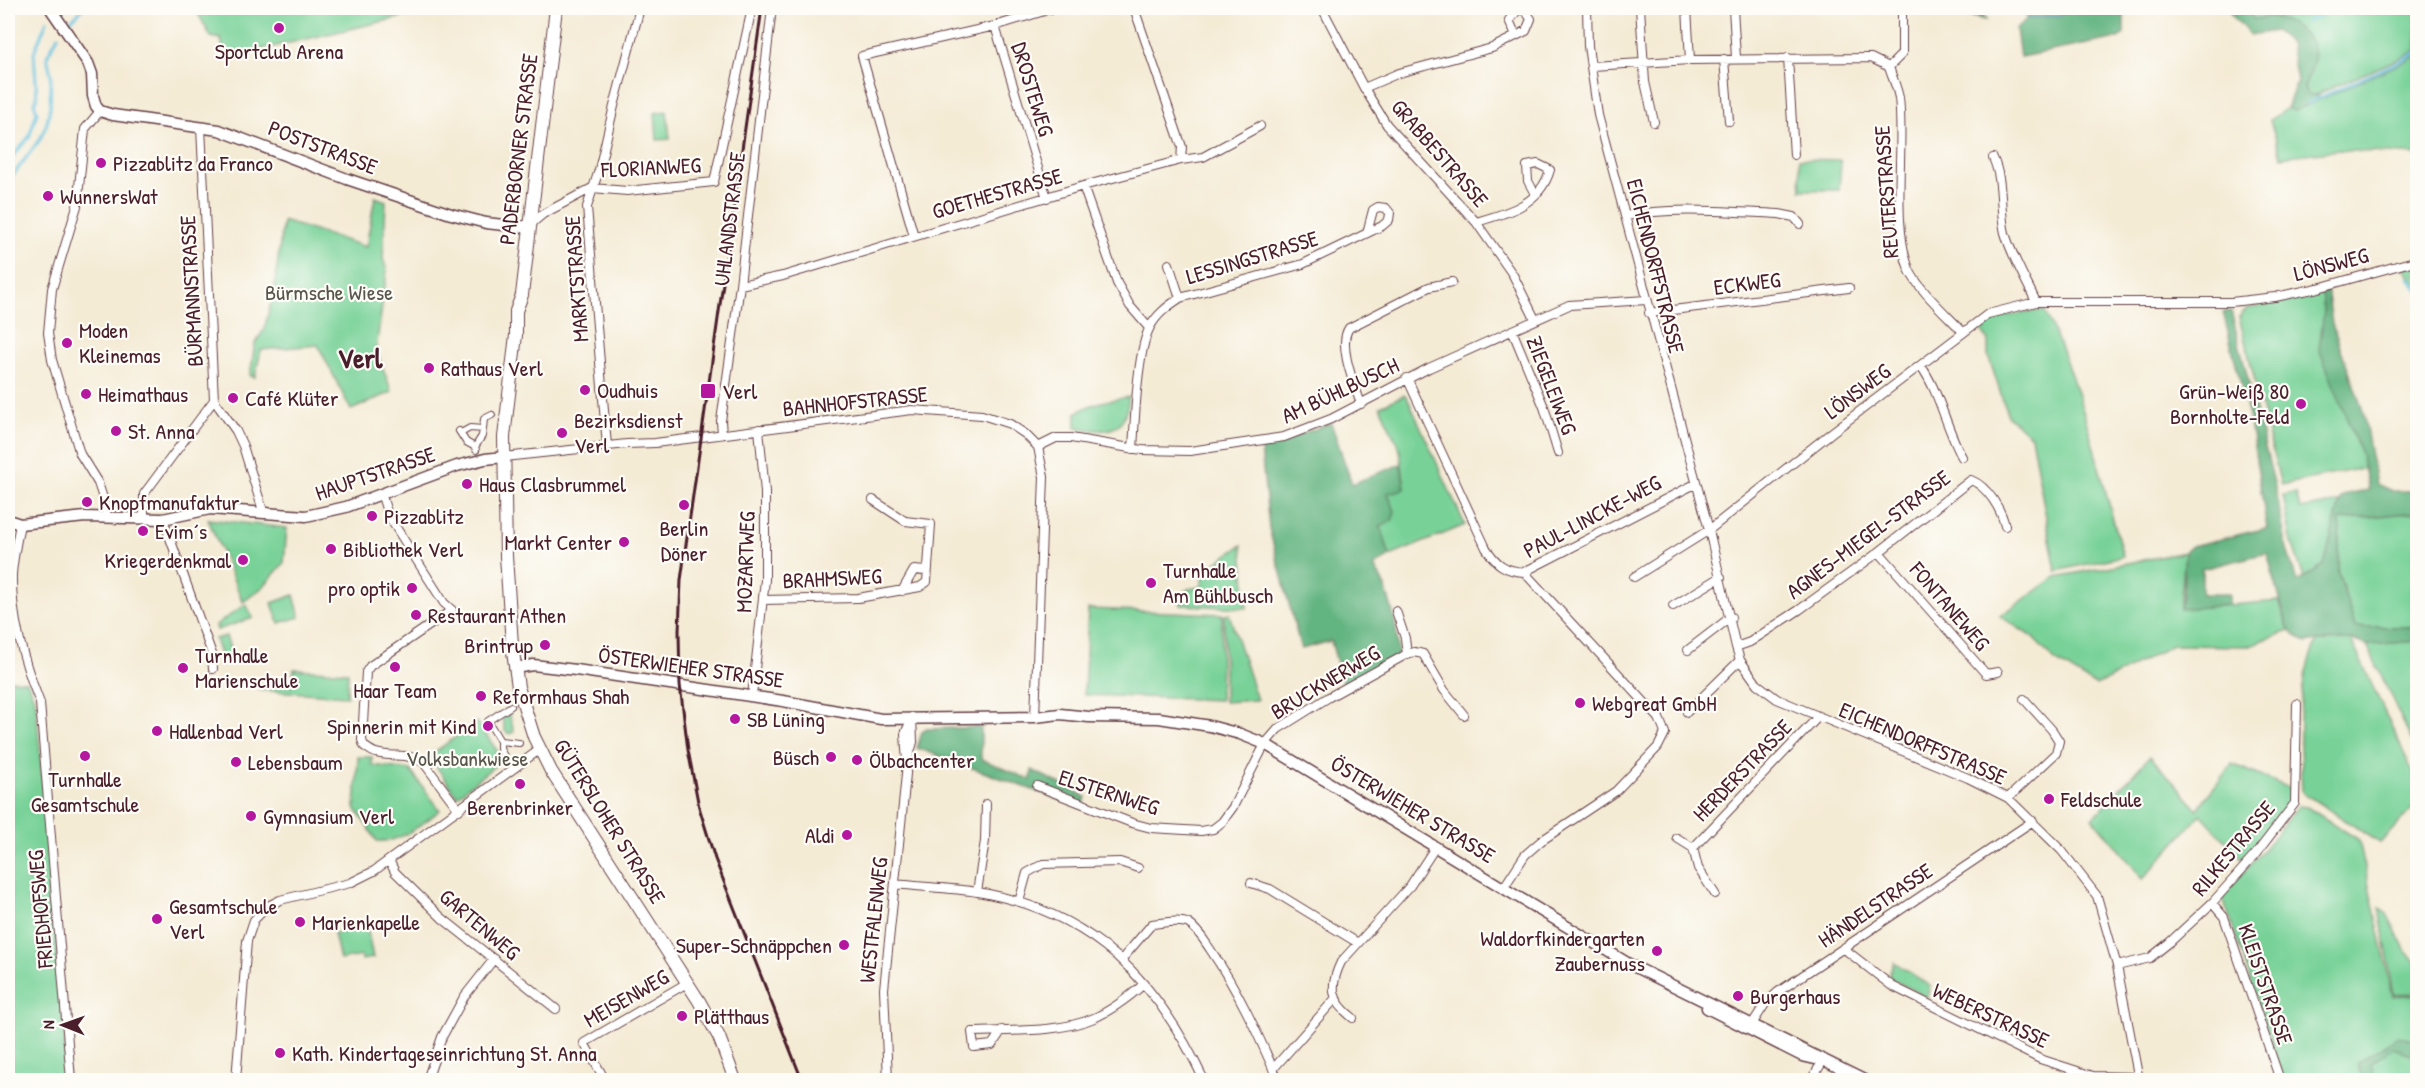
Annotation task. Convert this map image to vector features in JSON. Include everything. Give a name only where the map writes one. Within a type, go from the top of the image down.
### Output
[{"type":"main road","name":"PADERBORNER STRASSE","points":[[504,457],[505,423],[516,335],[522,323],[522,296],[556,8]]},
{"type":"main road","name":"GÜTERSLOHER STRASSE","points":[[504,457],[506,547],[515,668],[522,701],[539,750],[719,1036],[735,1080]]},
{"type":"street","points":[[50,8],[88,63],[92,74],[94,102],[100,111],[85,129],[76,206],[52,289],[48,333],[52,360],[80,454],[98,483],[106,507],[106,517]]},
{"type":"street","name":"MARKTSTRASSE","points":[[607,446],[587,207],[599,170],[640,8]]},
{"type":"street","name":"FLORIANWEG","points":[[530,225],[552,209],[592,188],[627,191],[714,182],[752,8]]},
{"type":"street","name":"UHLANDSTRASSE","points":[[722,434],[721,421],[740,285],[772,8]]},
{"type":"street","points":[[914,236],[862,56],[995,26],[1054,8]]},
{"type":"street","points":[[1134,8],[1182,147],[1181,160]]},
{"type":"street","name":"GRABBESTRASSE","points":[[1322,8],[1364,88],[1387,124],[1476,222],[1513,275],[1535,320]]},
{"type":"street","name":"EICHENDORFFSTRASSE","points":[[1587,8],[1588,46],[1598,115],[1626,216],[1649,313],[1709,530],[1740,660],[1757,684],[1777,699],[1968,778],[2008,798],[2062,850],[2097,896],[2117,966],[2139,1079]]},
{"type":"street","points":[[1640,8],[1643,62],[1654,122]]},
{"type":"street","points":[[1687,8],[1690,60]]},
{"type":"street","points":[[1733,8],[1736,58]]},
{"type":"street","points":[[1592,66],[1736,58],[1871,58],[1889,67],[1902,54],[1902,8]]},
{"type":"street","name":"DROSTEWEG","points":[[995,26],[1047,198]]},
{"type":"street","points":[[1364,88],[1399,73],[1492,48],[1516,36]]},
{"type":"street","points":[[1788,58],[1794,155]]},
{"type":"street","points":[[1724,59],[1728,121]]},
{"type":"street","name":"REUTERSTRASSE","points":[[1889,67],[1899,96],[1901,222],[1909,268],[1916,280],[1963,332]]},
{"type":"street","name":"POSTSTRASSE","points":[[100,111],[113,115],[201,127],[242,137],[347,179],[474,221],[521,227],[530,225]]},
{"type":"street","name":"GOETHESTRASSE","points":[[740,285],[783,276],[1083,186],[1181,160],[1203,158],[1260,126]]},
{"type":"street","name":"BÜRMANNSTRASSE","points":[[201,127],[214,400]]},
{"type":"street","points":[[1993,158],[1999,171],[2005,231],[2036,302]]},
{"type":"street","points":[[1083,186],[1116,283],[1130,306],[1149,328]]},
{"type":"street","points":[[1476,222],[1528,204],[1535,194]]},
{"type":"street","points":[[1626,216],[1670,212],[1779,214],[1794,217],[1800,224]]},
{"type":"street","name":"LESSINGSTRASSE","points":[[1133,449],[1142,350],[1149,328],[1164,308],[1180,298],[1303,264],[1366,233]]},
{"type":"street","name":"LÖNSWEG","points":[[1709,530],[1831,433],[1988,314],[2036,302],[2231,302],[2264,298],[2318,288],[2418,260]]},
{"type":"street","name":"LESSINGSTRASSE","points":[[1169,264],[1180,298]]},
{"type":"street","points":[[1361,404],[1347,355],[1346,333],[1349,328],[1429,287],[1452,282]]},
{"type":"street","name":"ECKWEG","points":[[1649,313],[1849,288]]},
{"type":"street","name":"AM BÜHLBUSCH","points":[[1038,447],[1056,438],[1071,438],[1133,449],[1190,451],[1284,437],[1322,423],[1407,378],[1569,305],[1646,300]]},
{"type":"street","name":"ZIEGELEIWEG","points":[[1512,330],[1544,407],[1558,453]]},
{"type":"street","name":"AGNES-MIEGEL-STRASSE","points":[[1921,366],[1931,380],[1950,435],[1962,457]]},
{"type":"street","name":"PAUL-LINCKE-WEG","points":[[1407,378],[1486,548],[1502,567],[1524,572],[1695,484]]},
{"type":"street","points":[[144,518],[144,494],[214,400],[236,431],[243,446],[264,514]]},
{"type":"street","name":"BAHNHOFSTRASSE","points":[[504,457],[655,443],[912,410],[982,415],[1010,424],[1038,447]]},
{"type":"street","points":[[485,433],[470,428],[460,432],[466,442],[475,449],[485,433],[484,419],[492,415]]},
{"type":"street","name":"MOZARTWEG","points":[[752,696],[763,600],[765,492],[759,429]]},
{"type":"street","points":[[1035,717],[1044,498],[1043,463],[1038,447]]},
{"type":"street","name":"HAUPTSTRASSE","points":[[8,520],[20,524],[106,517],[163,519],[210,509],[306,516],[325,513],[457,466],[504,457]]},
{"type":"street","name":"AGNES-MIEGEL-STRASSE","points":[[1736,647],[1750,642],[1879,552],[1971,480],[1978,483],[2001,512],[2005,526]]},
{"type":"street","points":[[381,493],[388,515],[444,603],[452,610],[370,666],[366,672],[363,746],[375,753],[405,755],[418,759],[424,763],[459,810]]},
{"type":"street","points":[[873,500],[904,521],[930,524],[926,571]]},
{"type":"street","points":[[163,519],[212,654],[213,669]]},
{"type":"street","name":"FRIEDHOFSWEG","points":[[20,524],[12,573],[13,605],[40,703],[71,1080]]},
{"type":"street","points":[[1634,577],[1709,530]]},
{"type":"street","name":"FONTANEWEG","points":[[1879,552],[1986,674],[1998,672]]},
{"type":"street","name":"BRAHMSWEG","points":[[763,600],[858,598],[902,591],[920,587],[927,582],[929,575],[926,571],[914,570],[902,591]]},
{"type":"street","points":[[1503,887],[1525,855],[1541,841],[1616,791],[1658,747],[1665,733],[1659,718],[1524,572]]},
{"type":"street","points":[[1673,606],[1721,577]]},
{"type":"street","name":"BRUCKNERWEG","points":[[1396,610],[1405,638],[1407,654]]},
{"type":"street","points":[[1688,650],[1731,617]]},
{"type":"street","name":"BRUCKNERWEG","points":[[1265,744],[1278,729],[1329,697],[1414,652],[1424,654],[1444,690],[1464,716]]},
{"type":"street","points":[[1687,712],[1740,660]]},
{"type":"street","name":"ÖSTERWIEHER STRASSE","points":[[515,668],[545,666],[862,713],[881,719],[1035,717],[1060,720],[1089,717],[1141,717],[1194,723],[1240,734],[1265,744],[1629,964],[1696,998],[1709,1010],[1751,1027],[1802,1056],[1823,1061],[1864,1080]]},
{"type":"street","points":[[2008,798],[2056,753],[2059,741],[2024,699]]},
{"type":"street","name":"RILKESTRASSE","points":[[2117,966],[2150,958],[2212,903],[2255,855],[2295,803],[2297,704]]},
{"type":"street","points":[[505,758],[500,749],[500,741],[488,721],[498,712],[511,706]]},
{"type":"street","name":"WESTFALENWEG","points":[[888,1080],[884,989],[907,763],[905,734],[912,717]]},
{"type":"street","name":"HERDERSTRASSE","points":[[1693,848],[1818,717]]},
{"type":"street","points":[[488,737],[495,732]]},
{"type":"street","points":[[500,741],[519,742]]},
{"type":"street","name":"ELSTERNWEG","points":[[1037,786],[1132,823],[1151,828],[1201,831],[1213,829],[1222,822],[1233,807],[1265,744]]},
{"type":"street","points":[[236,1080],[248,941],[254,920],[268,906],[280,900],[350,883],[374,871],[539,750]]},
{"type":"street","points":[[977,892],[985,841],[986,804]]},
{"type":"street","name":"HÄNDELSTRASSE","points":[[1751,1027],[1765,1004],[1778,992],[2033,821]]},
{"type":"street","name":"HERDERSTRASSE","points":[[1677,838],[1693,848],[1698,868],[1716,894]]},
{"type":"street","points":[[1353,1018],[1335,999],[1334,975],[1341,962],[1410,886],[1436,846]]},
{"type":"street","name":"GARTENWEG","points":[[389,860],[395,872],[442,918],[556,1009]]},
{"type":"street","points":[[1019,902],[1027,873],[1043,864],[1120,862],[1138,868]]},
{"type":"street","points":[[1251,883],[1270,889],[1358,944]]},
{"type":"street","points":[[895,884],[977,892],[1019,902],[1067,923],[1094,938],[1122,958],[1174,1022],[1204,1080]]},
{"type":"street","name":"KLEISTSTRASSE","points":[[2212,903],[2224,916],[2280,1080]]},
{"type":"street","points":[[1122,958],[1152,924],[1188,923],[1198,932],[1229,977],[1248,1012],[1278,1080]]},
{"type":"street","name":"WEBERSTRASSE","points":[[1843,948],[1892,986],[2040,1059],[2093,1076],[2139,1079]]},
{"type":"street","points":[[427,1080],[447,1027],[464,997],[494,959]]},
{"type":"street","name":"MEISENWEG","points":[[605,1080],[584,1043],[687,983]]},
{"type":"street","points":[[1002,1030],[1065,1026],[1092,1019],[1129,997],[1144,984]]},
{"type":"street","points":[[1273,1069],[1335,999]]},
{"type":"street","points":[[1811,1080],[1823,1061]]},
{"type":"green space","name":"Sportclub Arena","points":[[195,8],[425,8],[415,14],[246,53],[224,55],[221,39],[211,37]]},
{"type":"green space","points":[[1948,8],[1977,8],[1986,20],[1947,10]]},
{"type":"green space","points":[[2069,8],[2124,8],[2124,34],[2118,38],[2020,57],[2016,29],[2028,18],[2053,16]]},
{"type":"green space","points":[[2230,8],[2248,8],[2253,19],[2272,17],[2279,19],[2293,26],[2305,36],[2313,50],[2314,61],[2304,88],[2308,95],[2319,96],[2318,100],[2294,111],[2287,108],[2297,81],[2290,43],[2275,31],[2250,35],[2230,13]]},
{"type":"green space","points":[[2248,8],[2417,8],[2417,51],[2313,96],[2308,95],[2304,88],[2314,59],[2282,21],[2271,17],[2253,19]]},
{"type":"green space","points":[[2417,56],[2417,155],[2339,150],[2281,157],[2270,120],[2287,108],[2294,111]]},
{"type":"green space","points":[[667,111],[670,139],[657,140],[655,113]]},
{"type":"green space","points":[[1799,159],[1841,160],[1839,190],[1801,190]]},
{"type":"green space","name":"Bürmsche Wiese","points":[[375,197],[386,201],[383,259],[387,270],[376,350],[392,392],[351,410],[318,345],[261,350],[255,377],[250,376],[255,343],[264,330],[274,291],[283,221],[366,247]]},
{"type":"green space","points":[[2417,263],[2417,288],[2404,267]]},
{"type":"green space","points":[[2327,288],[2332,324],[2363,411],[2376,484],[2392,491],[2418,491],[2417,512],[2340,520],[2338,572],[2355,627],[2417,627],[2417,641],[2367,645],[2351,640],[2306,643],[2289,631],[2267,553],[2202,569],[2202,594],[2229,594],[2229,605],[2180,609],[2183,596],[2185,552],[2192,546],[2267,528],[2249,416],[2223,312],[2231,311],[2275,487],[2287,549],[2297,582],[2324,565],[2341,498],[2350,493],[2369,490],[2361,454],[2319,349],[2324,311],[2322,292]]},
{"type":"green space","name":"Grün-Weiß 80 Bornholte-Feld","points":[[2322,292],[2324,311],[2320,349],[2361,454],[2364,468],[2281,485],[2239,317],[2246,309]]},
{"type":"green space","points":[[2044,310],[2080,400],[2123,556],[2056,571],[2031,436],[2008,416],[1988,355],[1988,342],[1980,327],[2004,316]]},
{"type":"green space","points":[[1404,395],[1407,397],[1465,525],[1390,556],[1380,526],[1388,493],[1405,488],[1400,450],[1380,406]]},
{"type":"green space","points":[[1129,397],[1127,409],[1119,425],[1105,430],[1076,427],[1076,413],[1082,409],[1102,402]]},
{"type":"green space","points":[[1331,423],[1352,484],[1401,464],[1405,489],[1388,493],[1395,511],[1392,521],[1380,526],[1390,556],[1374,566],[1392,610],[1398,656],[1343,685],[1331,641],[1301,649],[1269,528],[1261,449]]},
{"type":"green space","points":[[2296,493],[2300,509],[2340,502],[2324,565],[2304,578],[2291,539],[2283,495]]},
{"type":"green space","points":[[2417,512],[2417,627],[2355,627],[2338,572],[2340,520]]},
{"type":"green space","points":[[208,519],[287,528],[284,563],[263,587],[243,602]]},
{"type":"green space","points":[[1242,545],[1247,608],[1181,605],[1181,596],[1188,589],[1201,587],[1206,569]]},
{"type":"green space","points":[[2185,552],[2180,609],[2279,601],[2289,631],[2247,646],[2172,645],[2096,686],[2055,661],[2032,637],[2000,616],[2056,577]]},
{"type":"green space","points":[[294,595],[300,617],[279,623],[272,603]]},
{"type":"green space","points":[[246,604],[253,618],[217,630],[216,625]]},
{"type":"green space","points":[[1088,609],[1222,614],[1220,700],[1084,695]]},
{"type":"green space","points":[[1229,614],[1257,700],[1224,702],[1224,615]]},
{"type":"green space","points":[[226,636],[234,660],[223,664],[215,639]]},
{"type":"green space","points":[[2351,640],[2417,781],[2417,804],[2380,843],[2302,792],[2300,715],[2310,659],[2317,641]]},
{"type":"green space","points":[[2418,641],[2417,752],[2367,645]]},
{"type":"green space","points":[[294,669],[348,672],[347,696],[259,690],[259,683],[292,686]]},
{"type":"green space","points":[[8,680],[27,681],[36,703],[68,1078],[8,1079]]},
{"type":"green space","points":[[509,714],[514,732],[509,734],[505,731],[502,717]]},
{"type":"green space","name":"Volksbankwiese","points":[[477,722],[503,759],[457,796],[429,756]]},
{"type":"green space","points":[[981,727],[981,759],[1031,780],[1032,770],[1086,797],[1083,808],[917,748],[922,732],[927,729]]},
{"type":"green space","points":[[2150,756],[2197,809],[2232,764],[2292,789],[2290,798],[2273,827],[2243,860],[2201,814],[2143,879],[2093,818]]},
{"type":"green space","points":[[358,757],[372,757],[372,765],[410,770],[440,810],[403,836],[377,841],[355,808]]},
{"type":"green space","points":[[2298,806],[2307,807],[2359,840],[2393,996],[2417,994],[2417,1042],[2398,1036],[2357,1063],[2363,1080],[2284,1080],[2222,895],[2256,859]]},
{"type":"green space","points":[[2379,908],[2387,914],[2405,949],[2417,964],[2417,992],[2394,995]]},
{"type":"green space","points":[[367,927],[373,958],[362,960],[361,956],[340,960],[334,933]]},
{"type":"green space","points":[[1894,962],[1930,986],[1927,998],[1888,977]]},
{"type":"green space","points":[[2398,1036],[2417,1042],[2417,1056],[2393,1048],[2371,1063],[2376,1080],[2363,1080],[2357,1063]]},
{"type":"green space","points":[[2393,1048],[2417,1056],[2417,1080],[2376,1080],[2371,1063]]},
{"type":"water","points":[[2026,8],[2069,8],[2060,15],[2028,18],[2024,13]]},
{"type":"waterway","points":[[70,21],[84,8]]},
{"type":"waterway","points":[[2306,22],[2334,8]]},
{"type":"waterway","points":[[8,162],[29,137],[37,112],[34,103],[37,99],[34,52],[47,21]]},
{"type":"waterway","points":[[8,182],[40,139],[47,123],[51,75],[47,56],[58,36]]},
{"type":"waterway","points":[[2308,103],[2418,53]]},
{"type":"waterway","points":[[2409,278],[2418,290]]},
{"type":"railway","points":[[762,8],[681,580],[680,685],[688,750],[699,807],[715,859],[802,1080]]},
{"type":"place","name":"Sportclub Arena","points":[[279,28]]},
{"type":"place","name":"Pizzablitz da Franco","points":[[101,163]]},
{"type":"place","name":"WunnersWat","points":[[48,196]]},
{"type":"place","name":"Moden Kleinemas","points":[[67,343]]},
{"type":"place","name":"Rathaus Verl","points":[[429,368]]},
{"type":"place","name":"Oudhuis","points":[[585,390]]},
{"type":"place","name":"Verl","points":[[708,391]]},
{"type":"place","name":"Heimathaus","points":[[86,394]]},
{"type":"place","name":"Café Klüter","points":[[233,398]]},
{"type":"place","name":"Grün-Weiß 80 Bornholte-Feld","points":[[2301,404]]},
{"type":"place","name":"St. Anna","points":[[116,431]]},
{"type":"place","name":"Bezirksdienst Verl","points":[[562,433]]},
{"type":"place","name":"Haus Clasbrummel","points":[[467,484]]},
{"type":"place","name":"Knopfmanufaktur","points":[[87,502]]},
{"type":"place","name":"Berlin Döner","points":[[684,505]]},
{"type":"place","name":"Pizzablitz","points":[[372,516]]},
{"type":"place","name":"Evim´s","points":[[143,531]]},
{"type":"place","name":"Markt Center","points":[[624,542]]},
{"type":"place","name":"Bibliothek Verl","points":[[331,549]]},
{"type":"place","name":"Kriegerdenkmal","points":[[243,560]]},
{"type":"place","name":"Turnhalle Am Bühlbusch","points":[[1151,583]]},
{"type":"place","name":"pro optik","points":[[412,588]]},
{"type":"place","name":"Restaurant Athen","points":[[416,615]]},
{"type":"place","name":"Brintrup","points":[[545,645]]},
{"type":"place","name":"Haar Team","points":[[395,667]]},
{"type":"place","name":"Turnhalle Marienschule","points":[[183,668]]},
{"type":"place","name":"Reformhaus Shah","points":[[481,696]]},
{"type":"place","name":"Webgreat GmbH","points":[[1580,703]]},
{"type":"place","name":"SB Lüning","points":[[735,719]]},
{"type":"place","name":"Spinnerin mit Kind","points":[[488,726]]},
{"type":"place","name":"Hallenbad Verl","points":[[157,731]]},
{"type":"place","name":"Turnhalle Gesamtschule","points":[[85,756]]},
{"type":"place","name":"Büsch","points":[[831,757]]},
{"type":"place","name":"Ölbachcenter","points":[[857,760]]},
{"type":"place","name":"Lebensbaum","points":[[236,762]]},
{"type":"place","name":"Berenbrinker","points":[[520,784]]},
{"type":"place","name":"Feldschule","points":[[2049,799]]},
{"type":"place","name":"Gymnasium Verl","points":[[251,816]]},
{"type":"place","name":"Aldi","points":[[847,835]]},
{"type":"place","name":"Gesamtschule Verl","points":[[157,919]]},
{"type":"place","name":"Marienkapelle","points":[[300,922]]},
{"type":"place","name":"Super-Schnäppchen","points":[[844,945]]},
{"type":"place","name":"Waldorfkindergarten Zaubernuss","points":[[1657,951]]},
{"type":"place","name":"Burgerhaus","points":[[1738,996]]},
{"type":"place","name":"Plätthaus","points":[[682,1016]]},
{"type":"place","name":"Kath. Kindertageseinrichtung St. Anna","points":[[280,1053]]},
{"type":"district","name":"Verl","points":[[360,358]]}]
